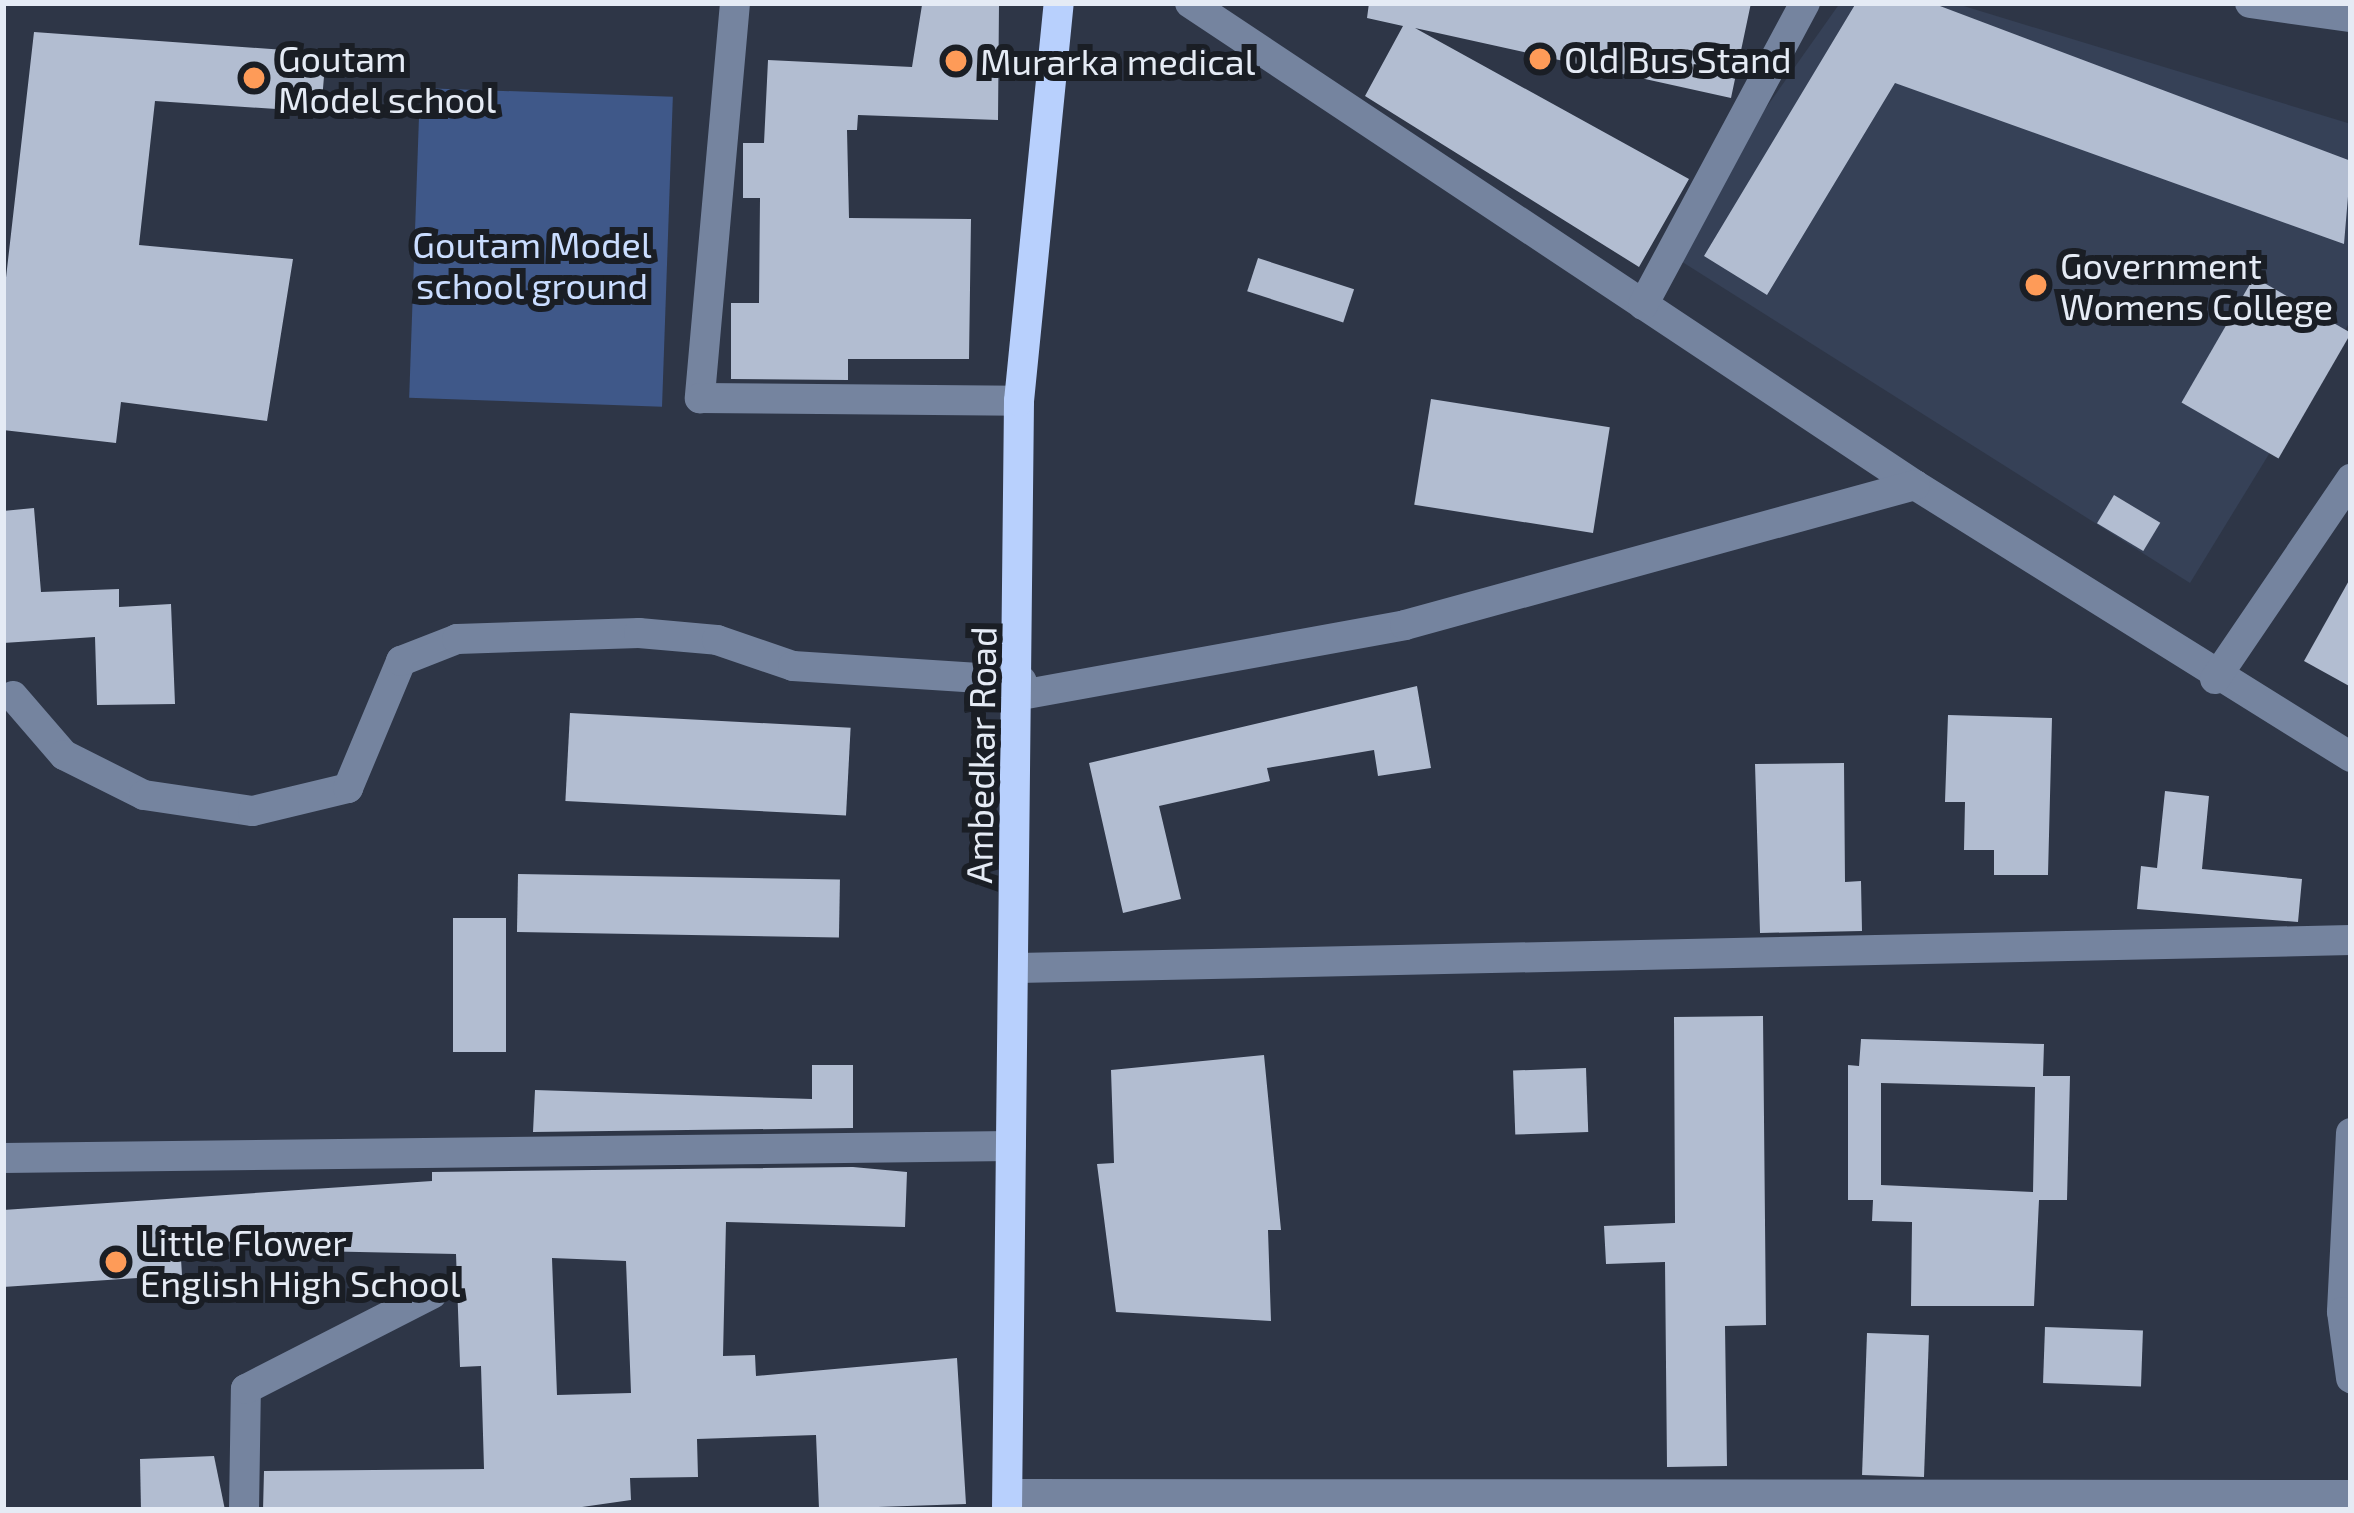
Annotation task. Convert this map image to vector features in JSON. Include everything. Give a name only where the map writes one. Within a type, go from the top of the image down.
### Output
[{"type":"main road","name":"Ambedkar Road","points":[[1008,1502],[1022,688],[1019,401],[1059,3]]},
{"type":"street","points":[[735,3],[700,398],[1019,401]]},
{"type":"street","points":[[1190,3],[1915,485],[2215,679],[2351,757]]},
{"type":"street","points":[[1642,305],[1805,3]]},
{"type":"street","points":[[2250,3],[2351,16]]},
{"type":"street","points":[[2215,679],[2351,479]]},
{"type":"street","points":[[13,696],[64,754],[144,795],[253,812],[348,788],[401,661],[457,639],[639,633],[717,640],[793,666],[1022,688],[1405,626],[1915,485]]},
{"type":"street","points":[[1017,968],[2351,940]]},
{"type":"street","points":[[2351,1133],[2342,1312],[2351,1378]]},
{"type":"street","points":[[3,1158],[1012,1146]]},
{"type":"street","points":[[244,1510],[246,1389],[432,1294]]},
{"type":"street","points":[[1008,1502],[2351,1495]]},
{"type":"shaded area","name":"Government Womens College","points":[[1840,3],[1954,3],[2351,124],[2351,320],[2190,583],[1665,251]]},
{"type":"green space","name":"Goutam Model school ground","points":[[420,88],[673,97],[662,407],[409,398]]},
{"type":"building","points":[[1369,3],[1751,3],[1731,98],[1415,28],[1689,179],[1639,267],[1365,96],[1403,26],[1367,18]]},
{"type":"building","points":[[1856,3],[1932,3],[2351,161],[2344,244],[1895,83],[1767,295],[1704,256]]},
{"type":"building","points":[[999,4],[998,120],[858,115],[857,130],[847,130],[849,218],[971,219],[969,359],[848,359],[848,380],[731,379],[731,303],[759,303],[760,198],[743,198],[743,143],[764,143],[768,60],[912,67],[922,5]]},
{"type":"building","points":[[34,32],[326,53],[321,112],[155,101],[139,245],[293,259],[267,421],[121,402],[116,443],[3,430],[3,304]]},
{"type":"building","points":[[1258,258],[1354,289],[1343,322],[1247,291]]},
{"type":"building","points":[[2254,277],[2351,333],[2278,459],[2182,403]]},
{"type":"building","points":[[1431,399],[1610,427],[1593,533],[1414,505]]},
{"type":"building","points":[[2114,495],[2160,523],[2143,551],[2097,523]]},
{"type":"building","points":[[34,508],[41,592],[119,589],[119,607],[171,604],[175,704],[97,705],[95,637],[3,643],[3,511]]},
{"type":"building","points":[[2351,577],[2351,687],[2304,661]]},
{"type":"building","points":[[1417,686],[1431,768],[1378,776],[1374,750],[1267,768],[1270,781],[1159,806],[1181,899],[1123,913],[1089,763]]},
{"type":"building","points":[[570,713],[851,728],[846,816],[565,801]]},
{"type":"building","points":[[1948,715],[2052,718],[2048,875],[1994,875],[1994,850],[1964,850],[1965,802],[1945,802]]},
{"type":"building","points":[[1844,763],[1845,882],[1861,881],[1862,931],[1760,933],[1755,764]]},
{"type":"building","points":[[2165,791],[2209,796],[2202,869],[2302,879],[2298,922],[2137,909],[2141,866],[2157,868]]},
{"type":"building","points":[[518,874],[840,880],[839,938],[517,932]]},
{"type":"building","points":[[453,918],[506,918],[506,1052],[453,1052]]},
{"type":"building","points":[[1763,1016],[1766,1325],[1725,1326],[1727,1466],[1667,1467],[1665,1262],[1606,1264],[1604,1226],[1675,1223],[1674,1017]]},
{"type":"building","points":[[1861,1039],[2044,1044],[2043,1076],[2070,1076],[2067,1200],[2039,1200],[2034,1306],[1911,1306],[1912,1222],[1872,1221],[1873,1200],[1848,1200],[1848,1065],[1859,1066]],"holes":[[[1881,1083],[2035,1087],[2033,1192],[1881,1185]]]},
{"type":"building","points":[[1264,1055],[1281,1230],[1268,1230],[1271,1321],[1116,1312],[1097,1164],[1114,1163],[1111,1070]]},
{"type":"building","points":[[812,1065],[853,1065],[853,1128],[533,1132],[535,1090],[812,1099]]},
{"type":"building","points":[[1586,1068],[1588,1132],[1515,1135],[1513,1071]]},
{"type":"building","points":[[853,1167],[907,1172],[905,1227],[726,1222],[723,1356],[755,1355],[756,1376],[957,1358],[966,1504],[819,1509],[816,1435],[697,1439],[698,1477],[630,1478],[631,1500],[561,1510],[263,1510],[264,1471],[484,1469],[481,1366],[460,1367],[456,1254],[311,1251],[310,1239],[180,1243],[182,1275],[3,1287],[3,1210],[432,1181],[432,1172]],"holes":[[[552,1258],[626,1261],[631,1393],[557,1395]]]},
{"type":"building","points":[[2045,1327],[2143,1330],[2141,1386],[2043,1383]]},
{"type":"building","points":[[1867,1333],[1929,1335],[1924,1477],[1862,1475]]},
{"type":"building","points":[[214,1456],[225,1510],[141,1510],[140,1459]]},
{"type":"place","name":"Old Bus Stand","points":[[1540,59]]},
{"type":"place","name":"Murarka medical","points":[[956,61]]},
{"type":"place","name":"Goutam Model school","points":[[254,78]]},
{"type":"place","name":"Government Womens College","points":[[2036,285]]},
{"type":"place","name":"Little Flower English High School","points":[[116,1262]]}]
